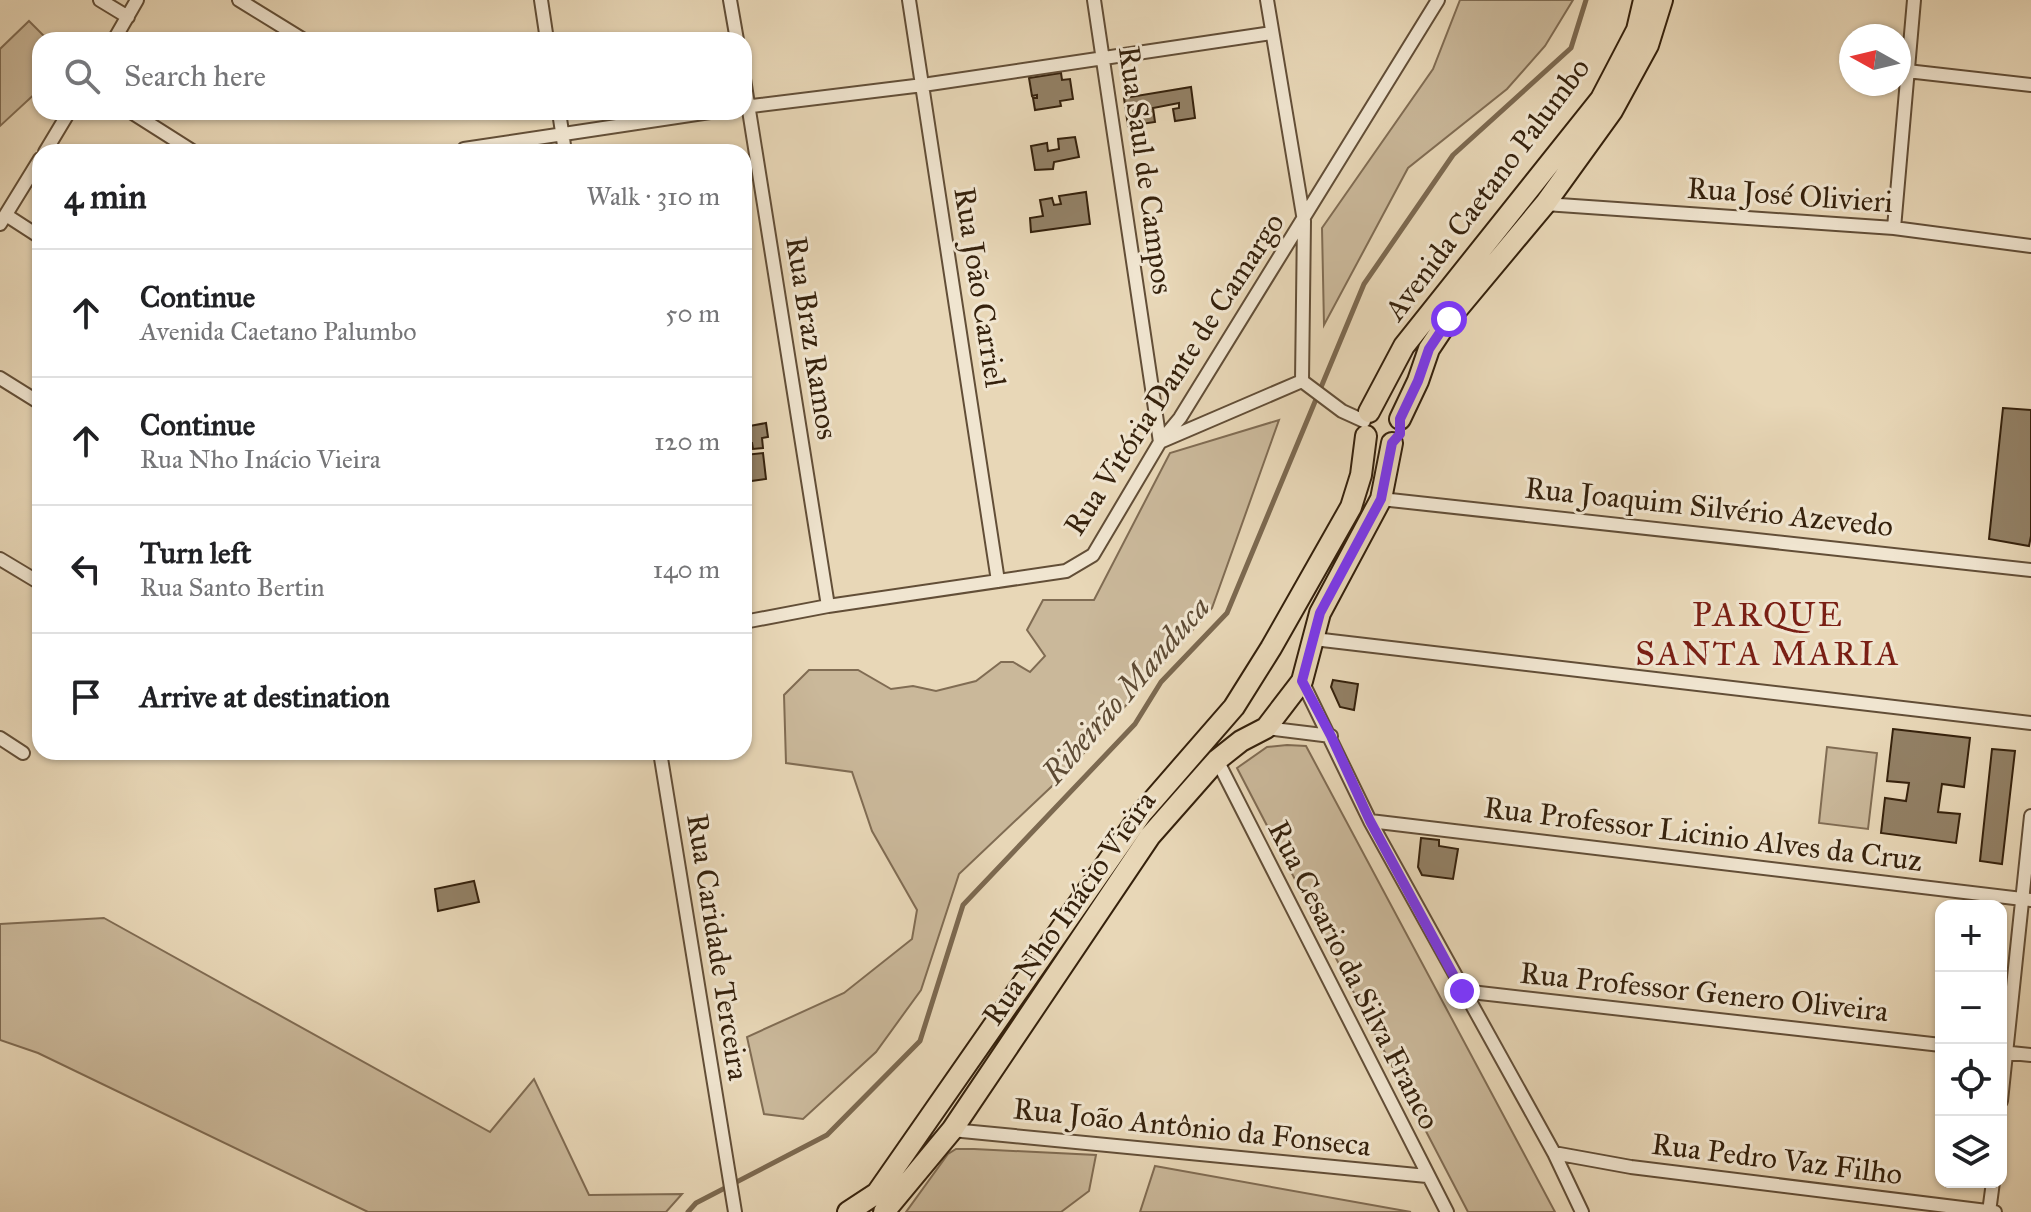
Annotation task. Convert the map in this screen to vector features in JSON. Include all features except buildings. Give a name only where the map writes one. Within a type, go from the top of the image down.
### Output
[{"type":"main road","name":"Avenida Caetano Palumbo","points":[[1366,423],[1404,346],[1601,99],[1637,30],[1644,0]]},
{"type":"main road","name":"Avenida Caetano Palumbo","points":[[1400,419],[1429,349],[1449,319],[1545,204],[1612,111],[1648,45],[1662,0]]},
{"type":"main road","points":[[1387,407],[1400,419],[1400,434],[1392,443],[1375,444],[1366,423],[1377,408],[1387,407]]},
{"type":"main road","name":"Rua Nho Inácio Vieira","points":[[885,1202],[1141,814],[1234,707],[1271,648],[1351,507],[1361,475],[1366,423]]},
{"type":"main road","name":"Rua Nho Inácio Vieira","points":[[885,1202],[952,1130],[1150,836],[1217,760],[1241,741],[1266,728],[1302,681],[1320,613],[1381,499],[1392,443]]},
{"type":"main road","points":[[1234,707],[1247,721],[1266,728]]},
{"type":"main road","points":[[848,1212],[885,1202]]},
{"type":"street","points":[[100,0],[128,17]]},
{"type":"street","points":[[119,32],[137,0]]},
{"type":"street","points":[[239,0],[291,32]]},
{"type":"street","points":[[541,0],[546,32]]},
{"type":"street","points":[[730,0],[736,32]]},
{"type":"street","name":"Rua João Carriel","points":[[909,0],[998,581]]},
{"type":"street","name":"Rua Saul de Campos","points":[[1094,0],[1160,442]]},
{"type":"street","points":[[1267,0],[1304,221],[1307,385]]},
{"type":"street","name":"Rua Vitória Dante de Camargo","points":[[752,620],[828,606],[1066,571],[1093,555],[1160,442],[1180,418],[1304,221],[1438,0]]},
{"type":"street","points":[[1911,30],[1914,0]]},
{"type":"street","points":[[752,106],[923,85],[1272,33]]},
{"type":"street","points":[[1911,71],[2031,85]]},
{"type":"street","points":[[1894,228],[1905,96]]},
{"type":"street","points":[[50,144],[64,120]]},
{"type":"street","points":[[144,120],[181,144]]},
{"type":"street","points":[[560,120],[564,144]]},
{"type":"street","points":[[497,144],[656,120]]},
{"type":"street","name":"Rua Braz Ramos","points":[[748,120],[828,606]]},
{"type":"street","points":[[32,172],[3,220],[32,233]]},
{"type":"street","name":"Rua José Olivieri","points":[[1545,204],[1894,228],[2031,246]]},
{"type":"street","points":[[0,378],[32,398]]},
{"type":"street","points":[[1307,385],[1342,411],[1366,423]]},
{"type":"street","points":[[1160,442],[1307,385]]},
{"type":"street","name":"Rua Joaquim Silvério Azevedo","points":[[1381,499],[1495,509],[2031,570]]},
{"type":"street","points":[[0,559],[32,578]]},
{"type":"street","points":[[1314,639],[2031,723]]},
{"type":"street","points":[[1302,681],[1370,821],[1554,1153],[1582,1212]]},
{"type":"street","points":[[1266,728],[1331,736]]},
{"type":"street","points":[[0,738],[23,753]]},
{"type":"street","name":"Rua Caridade Terceira","points":[[661,760],[734,1207]]},
{"type":"street","name":"Rua Cesario da Silva Franco","points":[[1217,760],[1447,1212]]},
{"type":"street","points":[[2005,1044],[2027,899],[2031,816]]},
{"type":"street","name":"Rua Professor Licinio Alves da Cruz","points":[[1370,821],[2027,899]]},
{"type":"street","name":"Rua Professor Genero Oliveira","points":[[1462,991],[1935,1044]]},
{"type":"street","points":[[2007,1052],[2031,1055]]},
{"type":"street","name":"Rua João Antônio da Fonseca","points":[[952,1130],[1427,1176]]},
{"type":"street","name":"Rua Pedro Vaz Filho","points":[[1554,1153],[1631,1167],[1991,1212]]},
{"type":"street","points":[[1991,1212],[1993,1188]]},
{"type":"shaded area","points":[[1460,0],[1573,0],[1545,46],[1507,89],[1408,168],[1324,325],[1322,228],[1433,69]]},
{"type":"shaded area","points":[[29,21],[40,32],[32,32],[32,96],[0,126],[0,49]]},
{"type":"shaded area","points":[[1279,420],[1212,608],[1068,771],[959,874],[921,990],[876,1052],[803,1119],[764,1114],[747,1037],[844,993],[912,939],[917,910],[872,831],[852,772],[786,763],[784,695],[809,670],[858,670],[891,689],[913,686],[936,691],[976,681],[1001,662],[1013,662],[1030,672],[1045,656],[1027,630],[1043,600],[1094,600],[1170,453]]},
{"type":"shaded area","points":[[1306,746],[1555,1212],[1468,1212],[1237,768],[1267,747]]},
{"type":"shaded area","points":[[1827,747],[1877,753],[1868,829],[1819,823]]},
{"type":"shaded area","points":[[104,918],[490,1132],[534,1079],[589,1195],[682,1194],[666,1212],[368,1212],[38,1053],[0,1040],[0,924]]},
{"type":"shaded area","points":[[956,1149],[1096,1155],[1089,1191],[1061,1212],[906,1212],[948,1154]]},
{"type":"shaded area","points":[[1155,1166],[1411,1212],[1140,1212]]},
{"type":"waterway","name":"Ribeirão Manduca","points":[[688,1212],[696,1203],[827,1135],[920,1041],[963,905],[1135,724],[1161,682],[1227,613],[1364,284],[1453,155],[1571,48],[1586,0]]},
{"type":"district","name":"PARQUE SANTA MARIA","points":[[1768,634]]},
{"type":"route","points":[[1449,319],[1429,349],[1400,419],[1400,434],[1392,443],[1381,499],[1320,613],[1302,681],[1370,821],[1462,991]]}]
